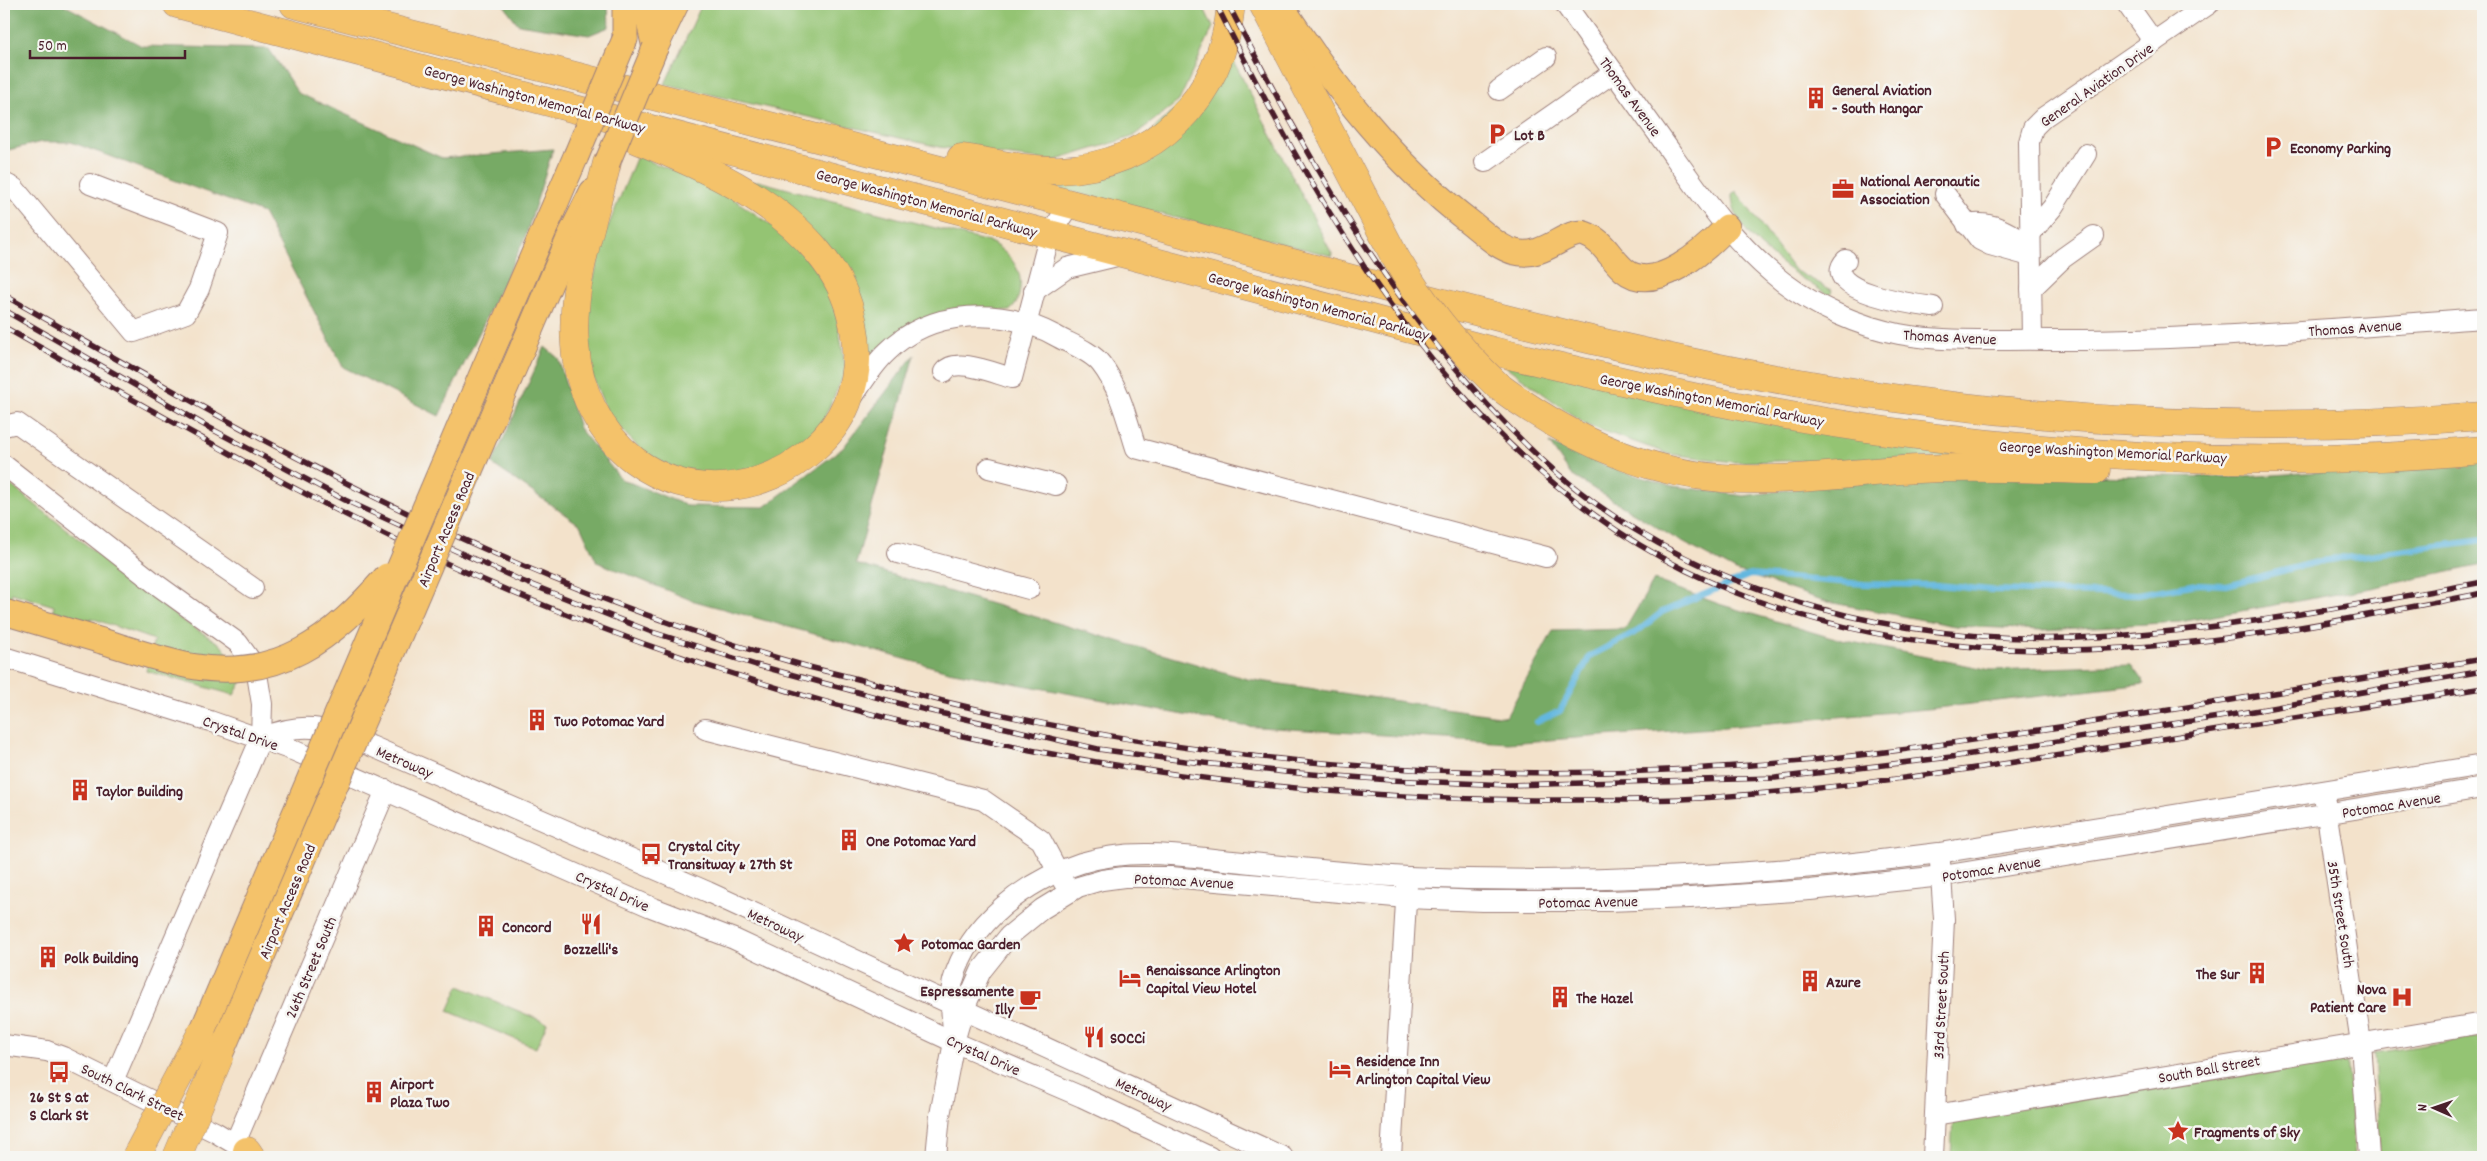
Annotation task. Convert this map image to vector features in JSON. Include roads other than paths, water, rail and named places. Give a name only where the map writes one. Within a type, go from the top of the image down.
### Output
[{"type":"highway","name":"George Washington Memorial Parkway","points":[[177,4],[1493,351],[1658,390],[1771,412],[1885,431],[1994,445],[2107,454],[2226,458],[2338,457],[2483,450]]},
{"type":"highway","name":"George Washington Memorial Parkway","points":[[294,4],[845,145],[1579,337],[1747,373],[1860,393],[2025,413],[2200,424],[2330,424],[2483,416]]},
{"type":"highway","points":[[845,145],[1039,170],[1081,168],[1120,159],[1138,151],[1160,136],[1188,110],[1202,91],[1222,54],[1232,4]]},
{"type":"highway","points":[[1263,4],[1394,255],[1439,325],[1498,386],[1538,415],[1593,445],[1650,465],[1720,478],[1764,479],[1960,468],[2140,471],[2226,458]]},
{"type":"highway","points":[[542,100],[658,148],[728,182],[778,213],[817,250],[831,268],[851,311],[855,331],[855,369],[846,405],[822,441],[808,454],[773,477],[751,484],[729,487],[688,485],[645,468],[625,453],[596,417],[586,396],[575,347],[575,301],[607,163]]},
{"type":"highway","points":[[136,1157],[201,1034]]},
{"type":"highway","points":[[154,1157],[171,1119],[201,1034]]},
{"type":"highway","points":[[177,1157],[219,1057]]},
{"type":"highway","points":[[199,1157],[203,1115],[219,1057]]},
{"type":"main road","points":[[625,4],[625,39]]},
{"type":"main road","points":[[644,4],[655,48]]},
{"type":"main road","name":"Airport Access Road","points":[[201,1034],[625,39],[644,4]]},
{"type":"main road","name":"Airport Access Road","points":[[219,1057],[572,232],[607,163],[655,48],[676,4]]},
{"type":"main road","points":[[1280,4],[1312,53],[1393,153],[1442,200],[1505,249],[1520,254],[1533,253],[1546,250],[1570,236],[1581,233],[1596,240],[1630,274],[1648,277],[1674,269],[1700,252],[1727,227]]},
{"type":"main road","points":[[4,612],[176,663],[210,668],[243,668],[273,662],[304,650],[334,631],[350,617],[402,559]]},
{"type":"street","name":"Thomas Avenue","points":[[1565,4],[1727,227],[1754,257],[1784,283],[1816,303],[1849,319],[1884,330],[1916,336],[1951,339],[2109,340],[2242,335],[2483,318]]},
{"type":"street","points":[[2127,4],[2154,42]]},
{"type":"street","name":"General Aviation Drive","points":[[2032,339],[2030,136],[2038,122],[2209,4]]},
{"type":"street","points":[[1499,90],[1546,57]]},
{"type":"street","points":[[1485,162],[1614,72]]},
{"type":"street","points":[[2030,245],[2086,154]]},
{"type":"street","points":[[4,183],[14,188],[134,332],[186,313],[199,289],[218,233],[90,184]]},
{"type":"street","points":[[1945,194],[1980,240],[1990,245],[2030,245]]},
{"type":"street","points":[[944,372],[947,368],[960,365],[1012,378],[1050,234],[1070,204]]},
{"type":"street","points":[[1967,225],[1978,222],[1987,224],[2030,245]]},
{"type":"street","points":[[2031,289],[2063,258],[2094,236]]},
{"type":"street","points":[[1034,291],[1067,268],[1126,254]]},
{"type":"street","points":[[1846,260],[1842,266],[1842,274],[1854,287],[1897,301],[1933,307]]},
{"type":"street","points":[[846,405],[886,353],[911,333],[924,327],[938,321],[969,316],[983,316],[1026,323],[1051,333],[1100,362],[1118,392],[1136,448],[1546,557]]},
{"type":"street","points":[[4,426],[17,423],[253,588]]},
{"type":"street","points":[[4,465],[156,584],[238,643],[256,668],[262,704],[261,738],[113,1081]]},
{"type":"street","points":[[989,468],[1056,485]]},
{"type":"street","points":[[898,553],[1029,589]]},
{"type":"street","name":"Crystal Drive","points":[[4,657],[296,750],[651,907],[734,939],[954,1042],[1082,1097],[1210,1157]]},
{"type":"street","name":"Metroway","points":[[261,738],[288,728],[308,726],[320,728],[355,740],[708,892],[1283,1157]]},
{"type":"street","points":[[705,729],[983,800],[1041,840],[1068,892]]},
{"type":"street","name":"Potomac Avenue","points":[[936,1157],[940,1115],[954,1042],[957,1008],[952,982],[962,960],[988,922],[1021,892],[1041,880],[1083,862],[1131,854],[1154,853],[1408,877],[1564,880],[1692,875],[1870,862],[2483,765]]},
{"type":"street","name":"Potomac Avenue","points":[[957,1008],[993,953],[1024,923],[1068,892],[1102,880],[1148,876],[1406,898],[1548,902],[1690,898],[1810,890],[1942,876],[2483,788]]},
{"type":"street","name":"26th Street South","points":[[247,1152],[386,790]]},
{"type":"street","name":"35th Street South","points":[[2323,791],[2361,1043],[2369,1157]]},
{"type":"street","name":"33rd Street South","points":[[1933,1157],[1944,919],[1939,852]]},
{"type":"street","points":[[1391,1157],[1408,877]]},
{"type":"street","name":"South Ball Street","points":[[1935,1115],[2483,1023]]},
{"type":"street","name":"South Clark Street","points":[[4,1045],[55,1053],[113,1081],[247,1152]]},
{"type":"waterway","points":[[1537,722],[1560,711],[1590,656],[1638,631],[1662,612],[1750,575],[1864,584],[1938,585],[1991,590],[2138,594],[2197,584],[2227,585],[2321,561],[2483,540]]},
{"type":"railway","points":[[1216,4],[1252,75],[1332,216],[1376,284],[1423,348],[1476,409],[1533,466],[1596,516],[1648,550],[1702,578],[1760,602],[1819,620],[1879,634],[1941,644],[2003,649],[2064,650],[2117,648],[2222,639],[2327,623],[2483,593]]},
{"type":"railway","points":[[1228,4],[1293,126],[1327,185],[1403,300],[1444,355],[1489,407],[1538,456],[1594,502],[1655,541],[1720,574],[1789,599],[1859,618],[1931,631],[2004,637],[2076,638],[2179,631],[2281,617],[2483,582]]},
{"type":"railway","points":[[4,295],[259,438],[388,504],[521,565],[624,606],[732,644],[802,665],[984,711],[1092,733],[1201,750],[1311,762],[1421,770],[1532,773],[1642,771],[1752,765],[1833,758],[1953,743],[2483,659]]},
{"type":"railway","points":[[4,310],[208,427],[345,500],[522,581],[649,631],[756,665],[909,706],[1098,749],[1285,772],[1390,780],[1508,785],[1775,778],[1951,757],[2219,717],[2483,671]]},
{"type":"railway","points":[[4,327],[258,469],[388,536],[521,596],[645,644],[771,686],[899,721],[1029,750],[1160,772],[1292,788],[1424,797],[1557,800],[1700,798],[1850,785],[1950,772],[2483,688]]},
{"type":"place","name":"General Aviation - South Hangar","points":[[1816,98]]},
{"type":"place","name":"Lot B","points":[[1497,134]]},
{"type":"place","name":"Economy Parking","points":[[2273,147]]},
{"type":"place","name":"National Aeronautic Association","points":[[1843,189]]},
{"type":"place","name":"Two Potomac Yard","points":[[537,720]]},
{"type":"place","name":"Taylor Building","points":[[80,790]]},
{"type":"place","name":"One Potomac Yard","points":[[849,840]]},
{"type":"place","name":"Crystal City Transitway & 27th St","points":[[651,854]]},
{"type":"place","name":"Bozzelli's","points":[[591,924]]},
{"type":"place","name":"Concord","points":[[486,926]]},
{"type":"place","name":"Potomac Garden","points":[[904,943]]},
{"type":"place","name":"Polk Building","points":[[48,957]]},
{"type":"place","name":"The Sur","points":[[2257,973]]},
{"type":"place","name":"Renaissance Arlington Capital View Hotel","points":[[1130,978]]},
{"type":"place","name":"Azure","points":[[1810,981]]},
{"type":"place","name":"The Hazel","points":[[1560,997]]},
{"type":"place","name":"Nova Patient Care","points":[[2402,997]]},
{"type":"place","name":"Espressamente Illy","points":[[1030,999]]},
{"type":"place","name":"SOCCi","points":[[1094,1037]]},
{"type":"place","name":"Residence Inn Arlington Capital View","points":[[1340,1069]]},
{"type":"place","name":"26 St S at S Clark St","points":[[59,1072]]},
{"type":"place","name":"Airport Plaza Two","points":[[374,1092]]},
{"type":"place","name":"Fragments of Sky","points":[[2178,1131]]}]
